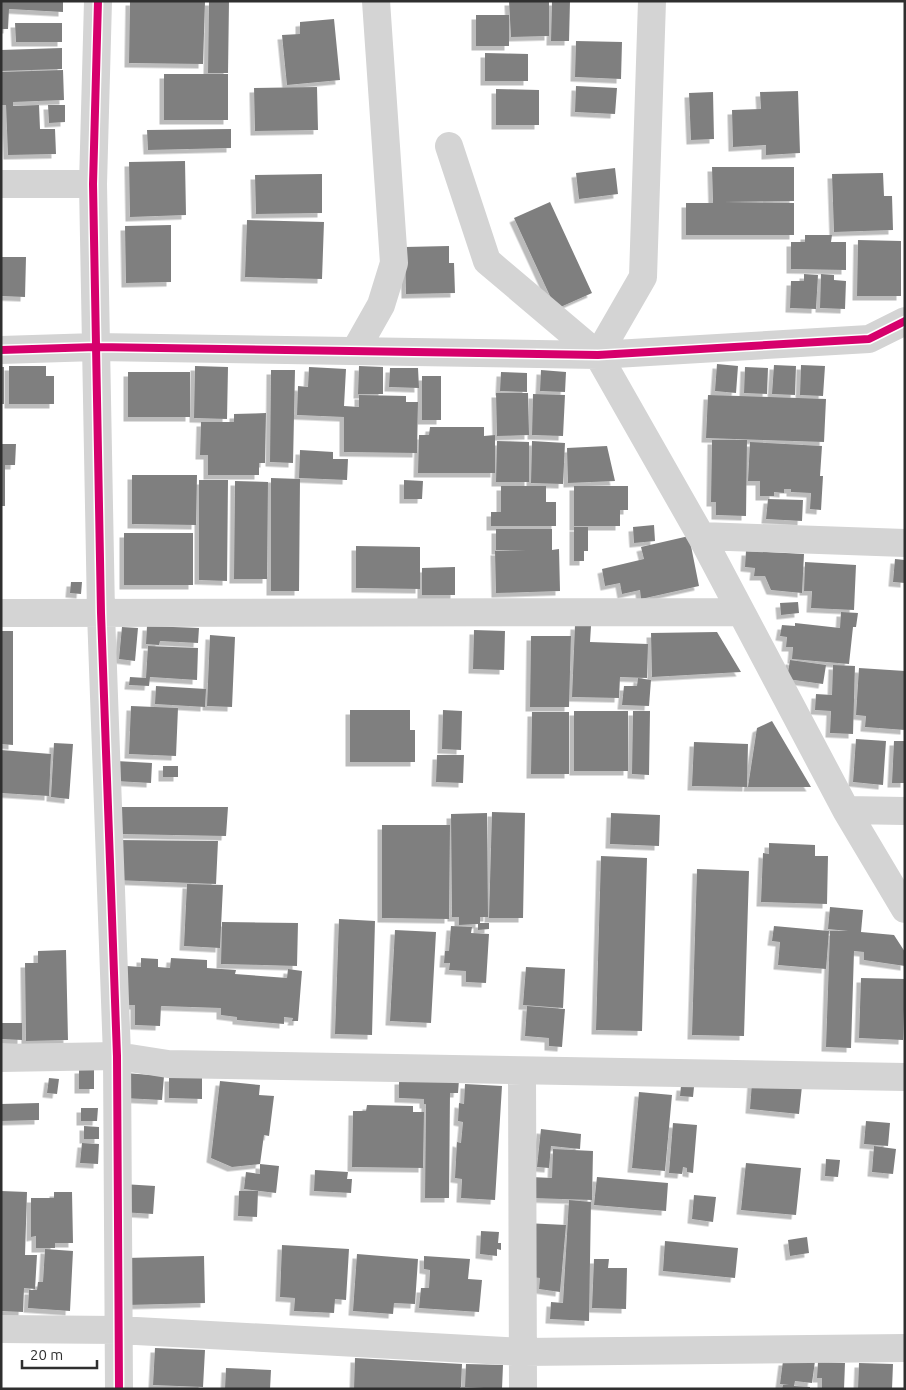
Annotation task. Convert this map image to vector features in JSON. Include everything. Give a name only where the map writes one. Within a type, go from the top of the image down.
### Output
[{"type":"street","points":[[98,1],[93,184],[101,613],[117,1056],[119,1389]]},
{"type":"street","points":[[355,351],[381,305],[394,263],[376,1]]},
{"type":"street","points":[[598,355],[643,277],[652,1]]},
{"type":"street","points":[[449,146],[487,261],[598,355],[701,536],[846,810],[905,909]]},
{"type":"street","points":[[1,184],[93,184]]},
{"type":"street","points":[[1,350],[96,347],[598,355],[869,339],[905,321]]},
{"type":"street","points":[[701,536],[905,544]]},
{"type":"street","points":[[1,613],[740,612]]},
{"type":"street","points":[[846,810],[905,811]]},
{"type":"street","points":[[1,1058],[117,1056],[168,1064],[905,1076]]},
{"type":"street","points":[[522,1070],[523,1389]]},
{"type":"street","points":[[1,1329],[118,1330],[523,1352],[905,1348]]},
{"type":"building","points":[[1,1],[63,1],[63,12],[9,9],[8,29],[1,29]]},
{"type":"building","points":[[130,1],[205,2],[203,64],[129,63]]},
{"type":"building","points":[[209,1],[229,1],[228,73],[208,73]]},
{"type":"building","points":[[509,1],[549,1],[549,36],[511,37]]},
{"type":"building","points":[[552,1],[570,1],[569,41],[551,41]]},
{"type":"building","points":[[476,15],[509,15],[509,46],[476,46]]},
{"type":"building","points":[[334,19],[340,80],[287,85],[282,35],[300,34],[300,22]]},
{"type":"building","points":[[15,23],[62,23],[62,42],[16,42]]},
{"type":"building","points":[[576,41],[622,42],[621,79],[575,77]]},
{"type":"building","points":[[62,48],[62,69],[1,71],[1,50]]},
{"type":"building","points":[[485,53],[528,54],[528,81],[485,81]]},
{"type":"building","points":[[63,70],[64,100],[13,102],[13,106],[39,105],[40,129],[55,129],[56,154],[8,155],[6,105],[1,105],[1,72]]},
{"type":"building","points":[[164,74],[228,74],[228,120],[164,120]]},
{"type":"building","points":[[576,86],[617,88],[615,114],[575,112]]},
{"type":"building","points":[[317,87],[318,130],[255,131],[254,88]]},
{"type":"building","points":[[496,89],[539,90],[539,125],[496,125]]},
{"type":"building","points":[[798,91],[800,153],[766,155],[766,145],[733,147],[732,110],[761,109],[760,92]]},
{"type":"building","points":[[713,92],[714,139],[691,140],[689,93]]},
{"type":"building","points":[[48,105],[65,105],[65,122],[49,123]]},
{"type":"building","points":[[231,129],[231,148],[148,150],[147,130]]},
{"type":"building","points":[[185,161],[186,215],[130,217],[129,162]]},
{"type":"building","points":[[712,167],[794,167],[794,201],[724,202],[794,203],[794,235],[686,235],[686,203],[713,203]]},
{"type":"building","points":[[615,168],[618,194],[579,199],[576,173]]},
{"type":"building","points":[[883,173],[884,196],[892,196],[893,230],[834,232],[832,174]]},
{"type":"building","points":[[322,174],[322,213],[256,214],[255,175]]},
{"type":"building","points":[[550,202],[592,293],[556,309],[514,218]]},
{"type":"building","points":[[247,220],[324,222],[322,279],[245,277]]},
{"type":"building","points":[[171,225],[171,282],[126,283],[125,226]]},
{"type":"building","points":[[805,235],[832,235],[831,242],[846,242],[846,270],[791,269],[791,242],[805,242]]},
{"type":"building","points":[[858,240],[901,241],[901,296],[857,296]]},
{"type":"building","points":[[449,246],[449,263],[454,263],[455,293],[406,294],[405,247]]},
{"type":"building","points":[[1,257],[26,257],[25,297],[1,296]]},
{"type":"building","points":[[804,274],[818,275],[816,309],[790,308],[791,281],[804,281]]},
{"type":"building","points":[[821,274],[834,275],[834,280],[846,281],[845,309],[820,308]]},
{"type":"building","points":[[717,364],[738,366],[736,393],[715,391]]},
{"type":"building","points":[[774,365],[796,366],[795,395],[772,394]]},
{"type":"building","points":[[801,365],[825,366],[823,396],[800,395]]},
{"type":"building","points":[[9,366],[46,366],[46,376],[54,376],[54,404],[9,404]]},
{"type":"building","points":[[195,366],[228,367],[227,419],[194,418]]},
{"type":"building","points":[[359,366],[383,367],[383,394],[358,394]]},
{"type":"building","points":[[1,367],[4,367],[4,404],[1,404]]},
{"type":"building","points":[[309,367],[346,369],[344,406],[359,407],[359,395],[406,396],[406,402],[418,402],[417,453],[344,452],[344,417],[297,415],[298,386],[308,387]]},
{"type":"building","points":[[745,367],[768,368],[767,394],[744,393]]},
{"type":"building","points":[[390,368],[418,368],[419,388],[389,387]]},
{"type":"building","points":[[271,370],[295,370],[293,463],[270,462]]},
{"type":"building","points":[[541,370],[566,372],[565,392],[540,391]]},
{"type":"building","points":[[128,372],[190,372],[190,417],[128,417]]},
{"type":"building","points":[[501,372],[527,373],[527,392],[500,391]]},
{"type":"building","points":[[422,376],[441,376],[441,420],[422,420]]},
{"type":"building","points":[[496,393],[528,393],[529,435],[497,436]]},
{"type":"building","points":[[533,394],[565,395],[563,436],[532,435]]},
{"type":"building","points":[[708,395],[826,399],[824,442],[706,438]]},
{"type":"building","points":[[266,413],[265,463],[259,463],[259,475],[208,475],[208,455],[200,455],[201,422],[234,422],[234,414]]},
{"type":"building","points":[[430,427],[484,427],[484,436],[495,435],[495,473],[418,473],[419,435],[429,435]]},
{"type":"building","points":[[712,440],[747,440],[746,516],[716,515],[716,502],[711,502]]},
{"type":"building","points":[[497,441],[529,442],[529,482],[496,482]]},
{"type":"building","points":[[532,441],[565,443],[563,484],[531,483]]},
{"type":"building","points":[[750,442],[822,446],[820,476],[823,476],[821,510],[810,509],[811,493],[791,492],[791,489],[784,489],[784,493],[774,492],[774,496],[760,496],[760,481],[748,481]]},
{"type":"building","points":[[1,444],[16,444],[15,465],[5,465],[5,506],[1,506]]},
{"type":"building","points":[[607,446],[615,481],[568,483],[567,448]]},
{"type":"building","points":[[300,450],[333,452],[333,459],[348,459],[347,480],[299,478]]},
{"type":"building","points":[[132,475],[197,475],[196,525],[132,524]]},
{"type":"building","points":[[271,478],[300,479],[299,591],[271,591]]},
{"type":"building","points":[[199,480],[228,480],[227,581],[199,580]]},
{"type":"building","points":[[404,480],[423,481],[422,499],[404,499]]},
{"type":"building","points":[[235,481],[268,482],[267,579],[234,579]]},
{"type":"building","points":[[501,486],[546,486],[546,502],[556,502],[556,526],[491,526],[491,512],[501,512]]},
{"type":"building","points":[[574,486],[628,486],[628,510],[620,510],[620,526],[574,526]]},
{"type":"building","points":[[768,499],[803,500],[802,521],[766,519]]},
{"type":"building","points":[[654,525],[655,541],[634,543],[633,527]]},
{"type":"building","points":[[574,527],[588,527],[588,551],[584,551],[584,561],[574,561]]},
{"type":"building","points":[[496,529],[552,529],[552,550],[559,549],[560,591],[496,593],[495,551],[526,550],[496,550]]},
{"type":"building","points":[[124,533],[193,533],[193,585],[124,585]]},
{"type":"building","points":[[689,536],[699,586],[641,599],[640,590],[622,594],[620,583],[605,586],[602,569],[644,559],[641,547]]},
{"type":"building","points":[[356,546],[420,547],[420,589],[356,588]]},
{"type":"building","points":[[746,551],[804,554],[802,593],[771,590],[765,576],[754,576],[755,568],[745,567]]},
{"type":"building","points":[[895,559],[905,560],[905,583],[893,582]]},
{"type":"building","points":[[805,562],[856,565],[854,610],[811,608],[812,591],[804,591]]},
{"type":"building","points":[[455,567],[455,595],[422,595],[422,568]]},
{"type":"building","points":[[71,582],[82,582],[81,594],[70,593]]},
{"type":"building","points":[[798,602],[799,613],[781,615],[780,603]]},
{"type":"building","points":[[841,612],[858,613],[856,627],[853,627],[849,664],[792,659],[793,647],[786,647],[787,637],[780,636],[782,625],[795,626],[795,623],[840,628]]},
{"type":"building","points":[[575,625],[591,626],[590,642],[648,644],[647,678],[620,677],[619,698],[572,697]]},
{"type":"building","points":[[147,626],[199,628],[198,643],[160,641],[159,645],[146,644]]},
{"type":"building","points":[[122,627],[138,628],[135,661],[119,659]]},
{"type":"building","points":[[474,630],[505,631],[504,670],[473,669]]},
{"type":"building","points":[[1,631],[13,631],[13,745],[1,744]]},
{"type":"building","points":[[717,632],[741,672],[652,677],[651,633]]},
{"type":"building","points":[[210,635],[235,637],[232,707],[207,706]]},
{"type":"building","points":[[531,636],[571,636],[569,707],[530,707]]},
{"type":"building","points":[[148,646],[198,648],[197,680],[150,677],[149,686],[129,685],[130,677],[146,678]]},
{"type":"building","points":[[790,660],[826,665],[823,684],[787,679]]},
{"type":"building","points":[[833,665],[855,666],[853,734],[830,733],[831,711],[815,710],[816,694],[832,695]]},
{"type":"building","points":[[859,668],[905,671],[905,730],[865,727],[866,716],[856,715]]},
{"type":"building","points":[[638,678],[651,680],[649,706],[622,705],[624,686],[637,686]]},
{"type":"building","points":[[156,686],[206,689],[205,707],[155,704]]},
{"type":"building","points":[[131,706],[178,708],[176,756],[129,754]]},
{"type":"building","points":[[350,710],[410,710],[410,730],[415,730],[415,762],[350,762]]},
{"type":"building","points":[[443,710],[462,711],[461,750],[442,749]]},
{"type":"building","points":[[574,711],[628,711],[628,771],[574,771]]},
{"type":"building","points":[[633,711],[650,711],[649,775],[632,774]]},
{"type":"building","points":[[532,712],[569,712],[569,774],[531,774]]},
{"type":"building","points":[[772,721],[811,787],[748,787],[757,728]]},
{"type":"building","points":[[856,739],[886,741],[883,785],[853,782]]},
{"type":"building","points":[[894,741],[905,741],[905,783],[892,783]]},
{"type":"building","points":[[694,742],[748,744],[747,787],[692,786]]},
{"type":"building","points":[[54,743],[73,744],[69,799],[51,797]]},
{"type":"building","points":[[1,750],[51,754],[49,796],[1,793]]},
{"type":"building","points":[[437,755],[464,755],[463,783],[436,782]]},
{"type":"building","points":[[116,761],[152,763],[151,783],[115,781]]},
{"type":"building","points":[[163,766],[178,766],[178,777],[163,777]]},
{"type":"building","points":[[119,807],[228,807],[226,836],[119,834]]},
{"type":"building","points":[[492,812],[525,813],[523,918],[489,918]]},
{"type":"building","points":[[487,813],[488,917],[480,917],[480,923],[489,923],[489,929],[478,930],[478,924],[459,925],[459,917],[452,917],[451,814]]},
{"type":"building","points":[[611,813],[660,815],[659,846],[610,844]]},
{"type":"building","points":[[382,825],[450,825],[449,919],[382,918]]},
{"type":"building","points":[[116,840],[218,841],[216,884],[114,880]]},
{"type":"building","points":[[769,843],[815,845],[815,856],[828,856],[827,904],[761,902],[763,853],[769,854]]},
{"type":"building","points":[[601,856],[647,858],[642,1031],[596,1030]]},
{"type":"building","points":[[697,869],[749,871],[744,1036],[692,1035]]},
{"type":"building","points":[[187,884],[223,885],[220,948],[184,946]]},
{"type":"building","points":[[830,907],[863,910],[861,932],[894,935],[905,952],[905,966],[864,960],[864,952],[854,951],[851,1048],[826,1047],[830,931],[848,931],[828,929]]},
{"type":"building","points":[[339,919],[375,921],[372,1035],[335,1034]]},
{"type":"building","points":[[222,922],[298,923],[297,966],[221,964]]},
{"type":"building","points":[[451,926],[472,927],[471,933],[489,934],[486,983],[466,982],[466,971],[449,970],[450,963],[444,963],[445,951],[449,951]]},
{"type":"building","points":[[774,926],[829,931],[826,969],[778,965],[780,942],[772,941]]},
{"type":"building","points":[[395,930],[436,932],[431,1023],[390,1021]]},
{"type":"building","points":[[66,950],[68,1040],[26,1041],[25,963],[38,963],[38,951]]},
{"type":"building","points":[[141,958],[158,959],[158,967],[170,968],[171,958],[207,960],[207,968],[236,970],[235,974],[287,978],[288,969],[302,971],[298,1021],[292,1021],[293,1018],[284,1017],[284,1024],[237,1020],[237,1017],[221,1015],[221,1008],[161,1006],[160,1026],[135,1025],[135,1005],[125,1005],[127,966],[141,967]]},
{"type":"building","points":[[526,967],[565,969],[563,1008],[523,1005]]},
{"type":"building","points":[[861,978],[905,979],[903,1040],[859,1038]]},
{"type":"building","points":[[527,1006],[565,1009],[562,1047],[549,1046],[549,1038],[525,1036]]},
{"type":"building","points":[[1,1023],[22,1023],[22,1040],[1,1039]]},
{"type":"building","points":[[79,1069],[94,1069],[94,1089],[79,1089]]},
{"type":"building","points":[[125,1073],[164,1076],[162,1100],[123,1098]]},
{"type":"building","points":[[169,1077],[202,1077],[202,1099],[169,1098]]},
{"type":"building","points":[[49,1078],[59,1079],[57,1094],[47,1093]]},
{"type":"building","points":[[399,1080],[459,1080],[458,1093],[450,1093],[449,1198],[425,1198],[426,1104],[424,1104],[424,1099],[399,1098]]},
{"type":"building","points":[[220,1081],[260,1085],[259,1095],[274,1096],[269,1136],[264,1135],[260,1164],[232,1167],[211,1158]]},
{"type":"building","points":[[752,1082],[802,1086],[799,1114],[750,1109]]},
{"type":"building","points":[[465,1084],[502,1086],[495,1200],[461,1198],[462,1179],[455,1178],[457,1142],[461,1143],[463,1122],[458,1121],[459,1103],[464,1104]]},
{"type":"building","points":[[681,1086],[694,1087],[693,1097],[680,1096]]},
{"type":"building","points":[[639,1092],[672,1095],[665,1171],[632,1168]]},
{"type":"building","points":[[39,1103],[39,1120],[1,1121],[1,1104]]},
{"type":"building","points":[[367,1105],[413,1106],[413,1112],[424,1112],[423,1168],[352,1167],[353,1111],[366,1111]]},
{"type":"building","points":[[81,1108],[98,1108],[97,1121],[81,1121]]},
{"type":"building","points":[[866,1121],[890,1123],[888,1146],[864,1144]]},
{"type":"building","points":[[673,1123],[697,1125],[693,1173],[687,1172],[687,1168],[683,1167],[682,1174],[669,1173]]},
{"type":"building","points":[[84,1126],[99,1127],[99,1139],[84,1139]]},
{"type":"building","points":[[541,1129],[581,1134],[580,1149],[551,1146],[549,1168],[537,1167]]},
{"type":"building","points":[[82,1143],[99,1144],[98,1164],[80,1163]]},
{"type":"building","points":[[874,1146],[896,1149],[893,1174],[872,1172]]},
{"type":"building","points":[[553,1149],[593,1151],[592,1200],[531,1198],[531,1177],[552,1178]]},
{"type":"building","points":[[826,1159],[840,1160],[838,1177],[825,1176]]},
{"type":"building","points":[[746,1163],[801,1168],[796,1215],[741,1210]]},
{"type":"building","points":[[260,1164],[279,1166],[276,1193],[244,1189],[246,1172],[260,1174]]},
{"type":"building","points":[[315,1170],[348,1172],[347,1179],[352,1179],[351,1193],[314,1191]]},
{"type":"building","points":[[597,1177],[668,1183],[666,1211],[594,1205]]},
{"type":"building","points":[[123,1184],[155,1186],[153,1214],[121,1212]]},
{"type":"building","points":[[1,1191],[27,1192],[25,1255],[37,1255],[35,1289],[24,1288],[23,1312],[1,1311]]},
{"type":"building","points":[[239,1191],[258,1191],[257,1217],[238,1216]]},
{"type":"building","points":[[54,1192],[72,1192],[73,1243],[55,1243],[55,1248],[36,1248],[36,1236],[31,1237],[31,1198],[54,1198]]},
{"type":"building","points":[[694,1195],[716,1197],[713,1222],[692,1219]]},
{"type":"building","points":[[569,1200],[591,1202],[589,1321],[550,1319],[551,1302],[563,1303]]},
{"type":"building","points":[[525,1223],[566,1225],[560,1292],[539,1289],[540,1278],[524,1276]]},
{"type":"building","points":[[481,1231],[499,1232],[498,1243],[501,1243],[501,1250],[497,1249],[497,1256],[480,1254]]},
{"type":"building","points":[[807,1237],[809,1253],[790,1256],[788,1240]]},
{"type":"building","points":[[665,1241],[738,1248],[735,1278],[663,1271]]},
{"type":"building","points":[[282,1245],[349,1249],[346,1300],[335,1299],[334,1313],[294,1311],[295,1298],[280,1297]]},
{"type":"building","points":[[45,1249],[73,1251],[70,1311],[28,1308],[29,1290],[37,1290],[38,1282],[43,1282]]},
{"type":"building","points":[[357,1254],[418,1259],[415,1304],[394,1303],[393,1314],[353,1311]]},
{"type":"building","points":[[204,1256],[205,1303],[127,1305],[126,1258]]},
{"type":"building","points":[[424,1256],[470,1259],[468,1279],[482,1280],[479,1312],[419,1308],[421,1288],[429,1288],[430,1270],[424,1269]]},
{"type":"building","points":[[594,1259],[609,1259],[608,1268],[627,1268],[626,1309],[592,1308]]},
{"type":"building","points":[[155,1348],[205,1350],[203,1387],[153,1385]]},
{"type":"building","points":[[355,1358],[462,1364],[461,1387],[459,1389],[354,1389]]},
{"type":"building","points":[[783,1361],[815,1361],[812,1383],[795,1381],[794,1386],[810,1387],[810,1389],[782,1389],[783,1385],[789,1385],[780,1384]]},
{"type":"building","points":[[818,1362],[845,1363],[844,1389],[822,1389],[822,1378],[817,1378]]},
{"type":"building","points":[[859,1363],[893,1364],[892,1389],[858,1389]]},
{"type":"building","points":[[466,1364],[503,1365],[502,1389],[465,1387]]},
{"type":"building","points":[[226,1368],[271,1370],[270,1389],[225,1389]]},
{"type":"cycle path","points":[[98,1],[93,184],[101,613],[117,1056],[119,1389]]},
{"type":"cycle path","points":[[1,350],[96,347],[598,355],[869,339],[905,321]]}]
